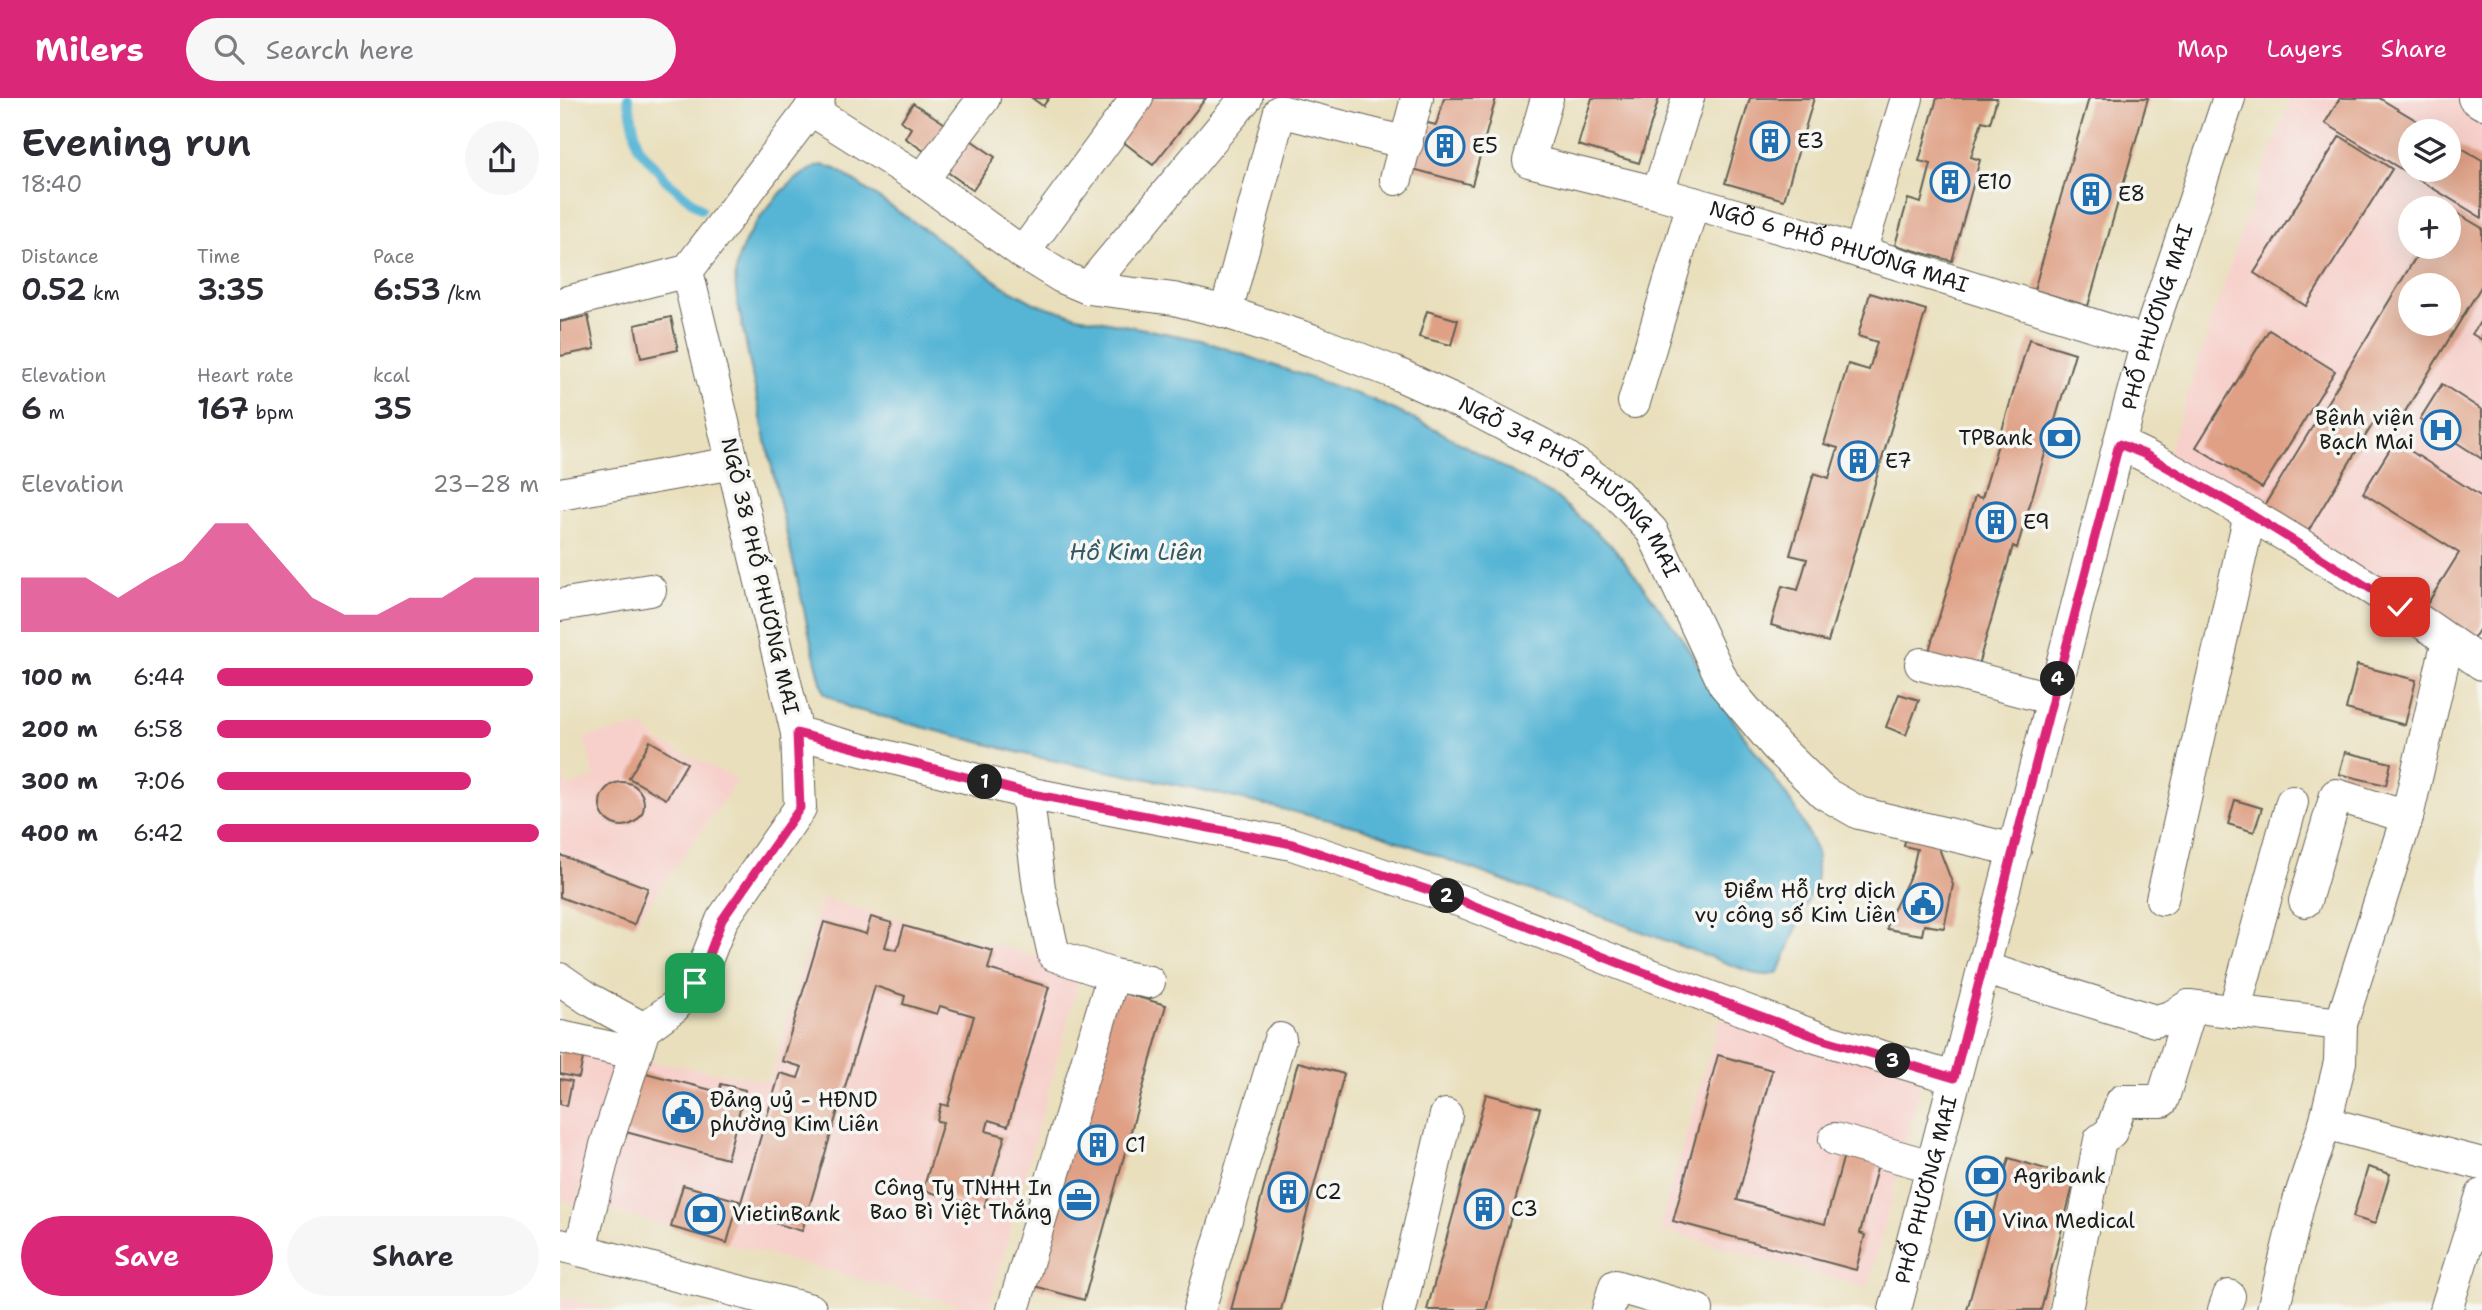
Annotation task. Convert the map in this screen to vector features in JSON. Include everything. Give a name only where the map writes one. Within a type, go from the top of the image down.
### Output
[{"type":"street","points":[[922,180],[984,98]]},
{"type":"street","points":[[1088,288],[1246,98]]},
{"type":"street","points":[[1396,179],[1418,98]]},
{"type":"street","name":"NGÕ 6 PHỐ PHƯƠNG MAI","points":[[1546,98],[1529,161],[1693,203],[2147,342]]},
{"type":"street","points":[[1658,193],[1688,98]]},
{"type":"street","points":[[1860,252],[1907,98]]},
{"type":"street","name":"PHỐ PHƯƠNG MAI","points":[[1895,1310],[2147,342],[2229,98]]},
{"type":"street","points":[[2474,98],[2482,103]]},
{"type":"street","points":[[1023,253],[1123,103]]},
{"type":"street","points":[[560,304],[687,271],[814,104]]},
{"type":"street","name":"NGÕ 34 PHỐ PHƯƠNG MAI","points":[[814,104],[1023,253],[1062,277],[1088,288],[1174,299],[1226,312],[1311,340],[1393,372],[1470,407],[1566,457],[1616,493],[1652,531],[1724,684],[1776,746],[1824,793],[1859,813],[2015,849]]},
{"type":"street","points":[[1226,312],[1280,111],[1407,143]]},
{"type":"street","points":[[1634,402],[1693,203]]},
{"type":"street","name":"NGÕ 38 PHỐ PHƯƠNG MAI","points":[[687,271],[797,733],[1027,793],[1292,844],[1467,903],[1819,1038],[1954,1078]]},
{"type":"street","points":[[2119,444],[2144,454],[2351,575],[2482,664]]},
{"type":"street","points":[[560,494],[733,463]]},
{"type":"street","points":[[2162,899],[2250,514]]},
{"type":"street","points":[[560,605],[650,590]]},
{"type":"street","points":[[2273,1310],[2299,1201],[2325,1123],[2340,1062],[2340,1024],[2407,817],[2448,640]]},
{"type":"street","points":[[1921,664],[2053,699]]},
{"type":"street","points":[[797,733],[800,808],[722,920],[701,976],[639,1041],[570,1247],[714,1298],[811,1310]]},
{"type":"street","points":[[1027,793],[1039,888],[1054,955],[1113,975],[1149,982]]},
{"type":"street","points":[[2305,901],[2336,795],[2407,817]]},
{"type":"street","points":[[2234,1012],[2292,802]]},
{"type":"street","points":[[1983,968],[2155,1021],[2171,1017],[2189,1006],[2340,1024]]},
{"type":"street","points":[[1013,1310],[1113,975]]},
{"type":"street","points":[[560,979],[589,999],[639,1041]]},
{"type":"street","points":[[2066,1310],[2100,1140],[2111,1132],[2122,1101],[2162,1101],[2189,1006]]},
{"type":"street","points":[[560,1037],[639,1041]]},
{"type":"street","points":[[1199,1310],[1280,1039]]},
{"type":"street","points":[[1400,1310],[1447,1115]]},
{"type":"street","points":[[2325,1123],[2482,1164]]},
{"type":"street","points":[[1835,1139],[1931,1166]]},
{"type":"street","points":[[2446,1310],[2469,1275],[2482,1195]]},
{"type":"street","points":[[1608,1310],[1615,1286],[1697,1310]]},
{"type":"shaded area","points":[[2291,98],[2482,98],[2482,667],[2166,459],[2239,238]]},
{"type":"shaded area","points":[[644,726],[657,741],[738,779],[634,925],[560,897],[560,765],[567,787],[594,778],[585,737]]},
{"type":"shaded area","points":[[821,898],[1082,969],[988,1310],[975,1310],[727,1243],[739,1201],[683,1185],[671,1227],[601,1208],[640,1060],[770,1081]]},
{"type":"shaded area","points":[[1720,1018],[1923,1076],[1868,1288],[1659,1229]]},
{"type":"shaded area","points":[[560,1037],[620,1050],[578,1204],[560,1200]]},
{"type":"shaded area","points":[[560,1296],[612,1310],[560,1310]]},
{"type":"water","name":"Hồ Kim Liên","points":[[821,165],[836,169],[1003,286],[1034,303],[1077,316],[1201,340],[1371,399],[1435,429],[1556,497],[1615,549],[1679,634],[1736,724],[1796,809],[1817,852],[1817,877],[1779,972],[1769,975],[1756,974],[1362,828],[1193,788],[1036,757],[850,708],[824,693],[764,430],[736,285],[741,251],[758,221],[795,180]]},
{"type":"building","points":[[1032,98],[1049,98],[1043,106]]},
{"type":"building","points":[[1145,98],[1206,98],[1153,165],[1116,136]]},
{"type":"building","name":"E5","points":[[1444,98],[1496,98],[1472,185],[1402,166],[1415,120],[1436,125]]},
{"type":"building","points":[[1592,98],[1659,98],[1639,163],[1578,145]]},
{"type":"building","name":"E3","points":[[1750,98],[1814,98],[1784,200],[1725,183]]},
{"type":"building","name":"E10","points":[[1937,98],[1997,98],[1990,123],[1982,121],[1971,157],[1980,160],[1952,261],[1895,245],[1908,199],[1921,203],[1931,164],[1919,161]]},
{"type":"building","name":"E8","points":[[2089,98],[2148,98],[2088,306],[2034,290]]},
{"type":"building","points":[[2340,98],[2379,98],[2414,119],[2398,119],[2398,167],[2325,123]]},
{"type":"building","points":[[913,103],[947,125],[927,153],[905,138],[911,128],[901,121]]},
{"type":"building","points":[[2340,136],[2392,169],[2306,306],[2254,273]]},
{"type":"building","points":[[968,138],[995,157],[973,190],[946,171]]},
{"type":"building","points":[[2461,148],[2482,160],[2482,218],[2461,205],[2461,196],[2446,196],[2423,182],[2461,182]]},
{"type":"building","points":[[2461,216],[2482,228],[2482,285],[2461,320],[2461,273],[2406,273],[2415,259],[2461,259]]},
{"type":"building","points":[[2398,286],[2398,336],[2451,336],[2395,428],[2377,417],[2301,543],[2258,516]]},
{"type":"building","name":"E7","points":[[1870,293],[1926,310],[1828,642],[1771,625],[1782,586],[1798,590],[1807,559],[1790,555],[1814,473],[1829,478],[1838,448],[1824,444],[1848,364],[1869,370],[1877,342],[1858,336]]},
{"type":"building","points":[[1427,311],[1458,320],[1451,345],[1419,337]]},
{"type":"building","points":[[588,316],[595,349],[560,356],[560,322]]},
{"type":"building","points":[[671,317],[678,350],[641,358],[635,325]]},
{"type":"building","points":[[2482,319],[2482,340],[2472,334]]},
{"type":"building","points":[[2269,330],[2335,371],[2262,488],[2196,447]]},
{"type":"building","name":"E9","points":[[2029,339],[2075,353],[2017,548],[2013,546],[1975,675],[1926,661],[1975,496],[1982,498]]},
{"type":"building","points":[[2442,384],[2482,410],[2482,459],[2420,419]]},
{"type":"building","points":[[2395,441],[2482,497],[2482,625],[2465,652],[2416,622],[2459,553],[2363,493]]},
{"type":"building","points":[[2357,665],[2416,680],[2405,725],[2346,709]]},
{"type":"building","points":[[1899,694],[1919,700],[1906,735],[1886,727]]},
{"type":"building","points":[[650,741],[687,763],[666,799],[629,778]]},
{"type":"building","points":[[2345,752],[2391,763],[2386,785],[2339,774]]},
{"type":"building","points":[[622,782],[637,789],[644,804],[637,819],[622,826],[607,819],[600,804],[607,789]]},
{"type":"building","points":[[2235,800],[2262,808],[2254,832],[2228,824]]},
{"type":"building","name":"Điểm Hỗ trợ dịch vụ công số Kim Liên","points":[[1906,836],[1937,843],[1953,885],[1944,928],[1924,925],[1922,935],[1887,929],[1888,921],[1912,872],[1917,849],[1904,846]]},
{"type":"building","points":[[560,855],[648,888],[634,925],[560,897]]},
{"type":"building","points":[[871,917],[892,923],[885,947],[897,950],[904,926],[993,951],[988,969],[1049,987],[1008,1126],[989,1120],[986,1131],[1005,1136],[984,1208],[923,1190],[943,1122],[937,1121],[941,1104],[948,1106],[974,1016],[940,1006],[937,1014],[903,1004],[905,996],[875,986],[802,1231],[738,1212],[780,1073],[798,1078],[802,1067],[782,1061],[824,922],[866,934]]},
{"type":"building","name":"C1","points":[[1112,990],[1166,1005],[1084,1300],[1031,1285]]},
{"type":"building","points":[[560,1043],[585,1048],[579,1078],[560,1074]]},
{"type":"building","points":[[1718,1055],[1772,1070],[1737,1200],[1825,1224],[1844,1155],[1878,1164],[1860,1233],[1865,1235],[1856,1270],[1673,1221]]},
{"type":"building","name":"C2","points":[[1298,1062],[1344,1074],[1281,1310],[1231,1310]]},
{"type":"building","name":"Đảng uỷ - HĐND phường Kim Liên","points":[[638,1071],[719,1092],[721,1084],[745,1090],[727,1159],[622,1131]]},
{"type":"building","points":[[560,1079],[572,1081],[567,1106],[560,1104]]},
{"type":"building","name":"C3","points":[[1486,1094],[1540,1108],[1486,1310],[1427,1310]]},
{"type":"building","points":[[2009,1158],[2075,1178],[2041,1310],[1967,1310]]},
{"type":"building","points":[[2368,1167],[2390,1174],[2375,1224],[2353,1217]]},
{"type":"building","name":"VietinBank","points":[[683,1185],[739,1201],[727,1243],[671,1227]]},
{"type":"waterway","points":[[628,98],[638,147],[667,181],[701,209]]},
{"type":"place","name":"E3","points":[[1770,141]]},
{"type":"place","name":"E5","points":[[1445,146]]},
{"type":"place","name":"E10","points":[[1950,182]]},
{"type":"place","name":"E8","points":[[2091,194]]},
{"type":"place","name":"Bệnh viện Bạch Mai","points":[[2441,430]]},
{"type":"place","name":"TPBank","points":[[2060,438]]},
{"type":"place","name":"E7","points":[[1858,461]]},
{"type":"place","name":"E9","points":[[1996,522]]},
{"type":"place","name":"Điểm Hỗ trợ dịch vụ công số Kim Liên","points":[[1923,903]]},
{"type":"place","name":"Đảng uỷ - HĐND phường Kim Liên","points":[[683,1112]]},
{"type":"place","name":"C1","points":[[1098,1145]]},
{"type":"place","name":"Agribank","points":[[1986,1176]]},
{"type":"place","name":"C2","points":[[1288,1192]]},
{"type":"place","name":"Công Ty TNHH In Bao Bì Việt Thắng","points":[[1079,1200]]},
{"type":"place","name":"C3","points":[[1484,1209]]},
{"type":"place","name":"VietinBank","points":[[705,1214]]},
{"type":"place","name":"Vina Medical","points":[[1975,1221]]},
{"type":"route","points":[[695,983],[701,976],[722,920],[800,808],[797,733],[1027,793],[1292,844],[1467,903],[1819,1038],[1954,1078],[2119,444],[2144,454],[2250,514],[2400,607]]}]
